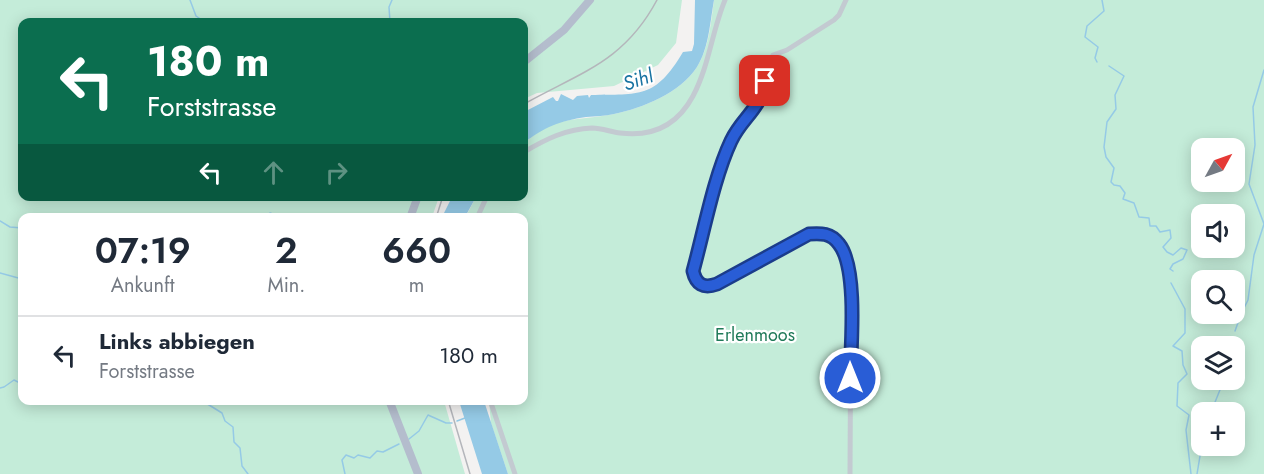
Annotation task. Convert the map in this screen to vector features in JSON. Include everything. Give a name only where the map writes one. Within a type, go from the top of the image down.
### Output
[{"type":"main road","points":[[528,59],[564,30],[590,0]]},
{"type":"main road","points":[[391,405],[418,474]]},
{"type":"street","points":[[528,150],[561,133],[593,128],[639,134],[654,132],[666,126],[682,111],[694,94],[709,56],[725,0]]},
{"type":"street","points":[[846,0],[834,20],[787,50],[773,55],[768,65],[763,97],[739,128],[724,159],[693,271],[695,280],[701,286],[709,287],[809,234],[823,233],[840,245],[851,282],[850,474]]},
{"type":"street","points":[[492,405],[515,474]]},
{"type":"green space","points":[[0,0],[682,0],[676,43],[658,65],[614,86],[537,93],[528,97],[528,18],[18,18],[18,201],[438,201],[433,213],[18,213],[18,405],[445,405],[465,474],[0,474]]},
{"type":"green space","name":"Erlenmoos","points":[[714,0],[1264,0],[1264,474],[508,474],[491,423],[489,405],[528,405],[528,213],[468,213],[474,201],[528,201],[528,140],[543,129],[563,121],[614,114],[637,108],[660,98],[690,76],[704,52]]},
{"type":"water","points":[[695,0],[714,0],[707,43],[701,60],[690,76],[671,92],[637,108],[611,115],[568,120],[538,133],[528,140],[528,110],[553,97],[558,101],[561,94],[573,100],[577,96],[588,95],[589,98],[591,95],[645,91],[664,78],[683,52],[692,51]]},
{"type":"water","points":[[450,201],[474,201],[467,213],[444,213]]},
{"type":"water","points":[[460,405],[485,405],[508,474],[482,474]]},
{"type":"waterway","points":[[190,0],[199,18]]},
{"type":"waterway","points":[[390,18],[389,7],[392,0]]},
{"type":"waterway","points":[[1097,62],[1095,58],[1098,47],[1085,37],[1087,26],[1104,11],[1102,0]]},
{"type":"waterway","points":[[1109,66],[1124,76],[1115,95],[1116,109],[1107,122],[1104,147],[1106,157],[1114,168],[1111,182],[1120,186],[1125,193],[1123,199],[1134,203],[1139,217],[1149,218],[1150,226],[1156,226],[1160,232],[1170,230],[1171,238],[1163,247],[1167,252],[1173,255],[1181,248],[1187,250],[1183,259],[1173,264],[1170,269],[1173,271]]},
{"type":"waterway","points":[[1245,306],[1248,300],[1254,255],[1264,224],[1249,184],[1255,145],[1253,107],[1264,70]]},
{"type":"waterway","points":[[0,221],[10,227],[18,228]]},
{"type":"waterway","points":[[0,273],[18,278]]},
{"type":"waterway","points":[[1171,283],[1185,309],[1185,333],[1173,346],[1182,351],[1183,365],[1187,374],[1178,383],[1177,406],[1189,415],[1186,430],[1191,474]]},
{"type":"waterway","points":[[1235,331],[1238,324]]},
{"type":"waterway","points":[[0,388],[14,380],[18,382]]},
{"type":"waterway","points":[[1215,402],[1220,390]]},
{"type":"waterway","points":[[209,405],[222,413],[225,421],[233,427],[234,442],[240,448],[242,466],[248,474]]},
{"type":"waterway","points":[[409,439],[419,431],[428,415],[446,423],[452,423]]},
{"type":"waterway","points":[[457,421],[465,418]]},
{"type":"waterway","points":[[345,474],[342,460],[346,455],[354,458],[358,455],[370,458],[377,451],[383,452],[399,444]]},
{"type":"waterway","points":[[1197,474],[1200,456]]},
{"type":"railway","points":[[528,102],[600,63],[615,52],[644,21],[657,0]]},
{"type":"railway","points":[[438,213],[441,201]]},
{"type":"railway","points":[[449,405],[470,474]]},
{"type":"route","points":[[765,81],[763,97],[731,140],[724,159],[693,271],[695,280],[701,286],[709,287],[717,284],[809,234],[823,233],[834,239],[845,256],[851,282],[850,378]]},
{"type":"water label","name":"Sihl","points":[[638,80]]}]
